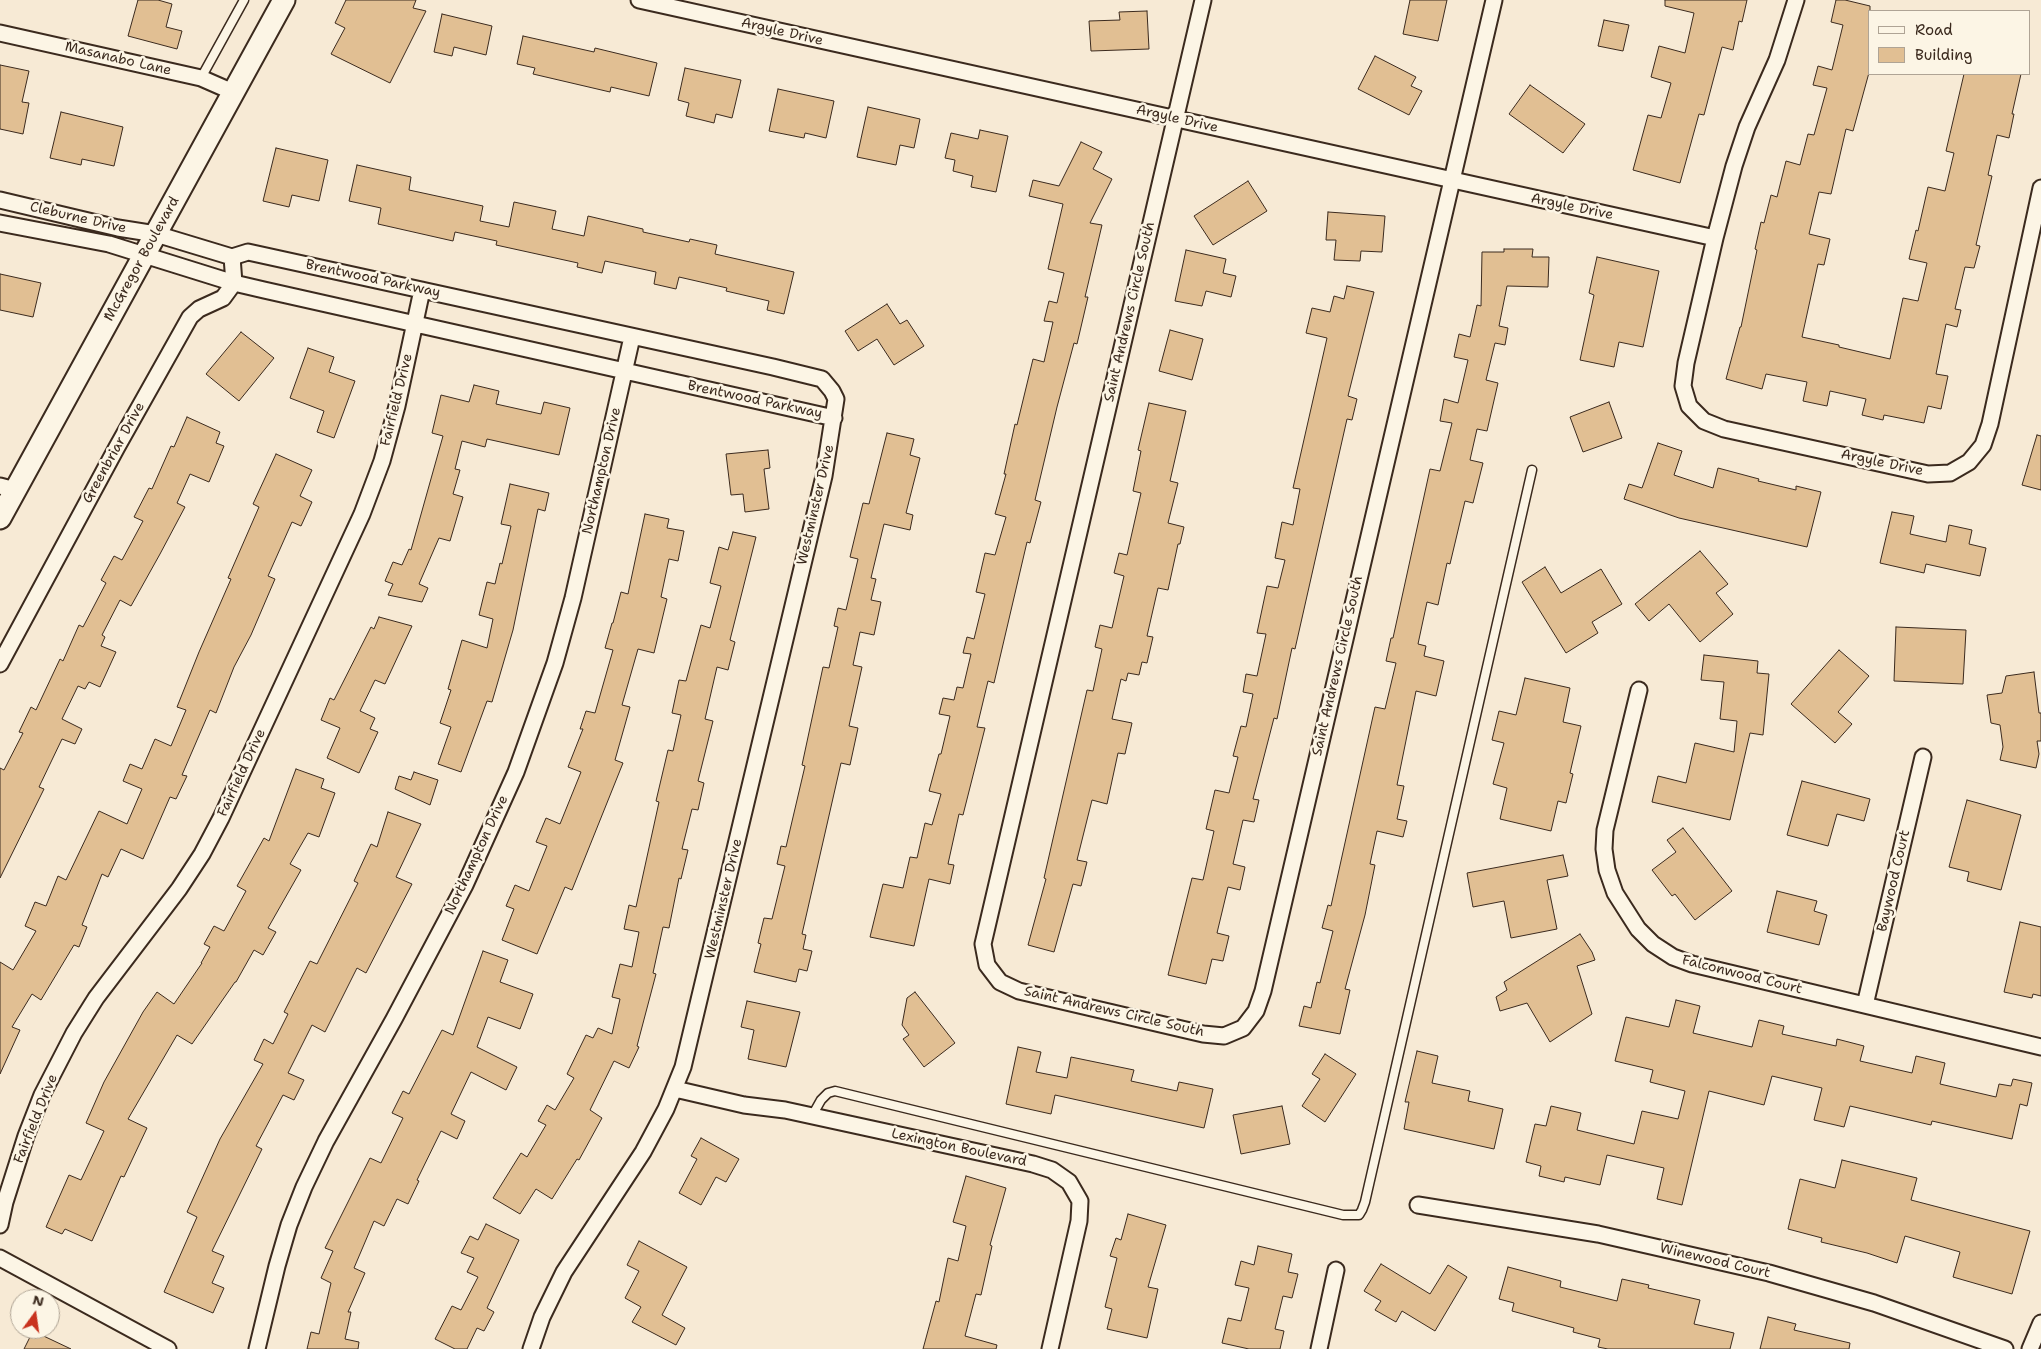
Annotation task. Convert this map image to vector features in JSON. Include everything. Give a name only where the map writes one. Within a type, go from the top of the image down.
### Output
[{"type":"main road","name":"McGregor Boulevard","points":[[0,518],[8,488],[156,234],[284,0]]},
{"type":"street","name":"Argyle Drive","points":[[640,0],[1715,238]]},
{"type":"street","name":"Saint Andrews Circle South","points":[[1203,0],[983,944],[987,965],[1000,982],[1019,991],[1203,1034],[1224,1036],[1242,1028],[1256,1012],[1263,991],[1494,0]]},
{"type":"street","name":"Argyle Drive","points":[[1796,0],[1777,60],[1747,127],[1736,158],[1686,363],[1683,386],[1690,406],[1704,421],[1724,429],[1928,474],[1950,473],[1970,462],[1983,445],[1990,424],[2041,188]]},
{"type":"street","name":"Masanabo Lane","points":[[0,32],[201,78],[233,92]]},
{"type":"street","name":"Cleburne Drive","points":[[0,200],[118,228],[156,234]]},
{"type":"street","name":"Cleburne Drive","points":[[0,223],[109,244],[144,254]]},
{"type":"street","name":"Brentwood Parkway","points":[[144,254],[234,283],[834,418],[836,399],[822,379],[248,252],[232,257],[156,234]]},
{"type":"street","points":[[232,257],[234,283]]},
{"type":"street","name":"Greenbriar Drive","points":[[0,664],[117,447],[190,317],[199,309],[223,298],[234,283]]},
{"type":"street","name":"Fairfield Drive","points":[[0,1225],[5,1202],[26,1136],[42,1095],[74,1033],[96,998],[179,889],[202,854],[221,818],[362,514],[382,461],[422,290]]},
{"type":"street","name":"Northampton Drive","points":[[257,1349],[277,1266],[289,1225],[304,1187],[326,1141],[394,1019],[465,885],[516,772],[555,663],[570,607],[632,337]]},
{"type":"street","name":"Westminster Drive","points":[[530,1349],[542,1317],[564,1272],[644,1152],[675,1089],[690,1044],[824,476],[834,418]]},
{"type":"street","name":"Falconwood Court","points":[[1639,690],[1605,830],[1604,850],[1607,870],[1614,893],[1630,918],[1653,944],[1673,957],[1692,964],[2041,1047]]},
{"type":"street","name":"Baywood Court","points":[[1865,1005],[1922,757]]},
{"type":"street","name":"Lexington Boulevard","points":[[675,1089],[744,1105],[812,1116],[1033,1164],[1052,1170],[1069,1182],[1080,1201],[1079,1221],[1050,1349]]},
{"type":"street","name":"Winewood Court","points":[[1418,1205],[1598,1234],[1769,1273],[1874,1303],[2005,1349]]},
{"type":"street","points":[[0,1258],[168,1349]]},
{"type":"street","points":[[1319,1349],[1336,1270]]},
{"type":"street","points":[[2030,1349],[2041,1323]]},
{"type":"lane","points":[[201,78],[244,0]]},
{"type":"lane","points":[[812,1116],[820,1100],[828,1093],[835,1091],[1343,1215],[1359,1215],[1365,1202],[1532,470]]},
{"type":"building","points":[[138,0],[158,0],[172,4],[166,27],[182,31],[177,49],[128,36]]},
{"type":"building","points":[[346,0],[416,0],[413,8],[426,11],[390,83],[331,54],[345,28],[335,23]]},
{"type":"building","points":[[1410,0],[1447,0],[1438,41],[1403,34]]},
{"type":"building","points":[[1665,0],[1747,0],[1742,22],[1739,21],[1733,50],[1722,47],[1704,115],[1699,114],[1680,183],[1633,170],[1648,115],[1661,118],[1671,83],[1651,77],[1659,46],[1685,53],[1694,13],[1665,6]]},
{"type":"building","points":[[1836,0],[1845,0],[1870,6],[1870,10],[1868,10],[1868,75],[1853,131],[1846,129],[1831,194],[1819,192],[1809,234],[1830,239],[1824,265],[1818,264],[1802,337],[1890,359],[1903,298],[1918,301],[1927,263],[1909,259],[1916,230],[1918,231],[1928,187],[1945,191],[1954,153],[1946,151],[1964,75],[2021,75],[2009,138],[1997,135],[1988,175],[1992,176],[1976,245],[1980,246],[1974,268],[1965,267],[1955,309],[1961,310],[1957,327],[1946,324],[1936,374],[1948,376],[1941,409],[1928,406],[1924,423],[1884,415],[1883,420],[1862,415],[1866,399],[1830,391],[1827,406],[1803,401],[1807,382],[1766,374],[1762,389],[1726,379],[1741,327],[1761,222],[1764,223],[1771,195],[1777,197],[1786,161],[1800,165],[1808,134],[1814,135],[1827,88],[1813,85],[1818,66],[1832,70],[1843,25],[1831,22]]},
{"type":"building","points":[[1147,11],[1149,49],[1091,51],[1089,21],[1120,20],[1119,12]]},
{"type":"building","points":[[442,14],[492,26],[486,55],[454,47],[452,56],[434,52]]},
{"type":"building","points":[[1604,20],[1629,25],[1623,51],[1598,46]]},
{"type":"building","points":[[523,36],[594,52],[595,48],[657,63],[649,96],[611,87],[610,92],[533,74],[535,68],[517,64]]},
{"type":"building","points":[[1375,56],[1416,77],[1411,86],[1422,91],[1409,115],[1358,89]]},
{"type":"building","points":[[0,65],[29,71],[22,102],[29,103],[23,134],[0,129]]},
{"type":"building","points":[[685,68],[741,80],[732,118],[716,114],[714,123],[686,116],[689,103],[678,100]]},
{"type":"building","points":[[1530,85],[1585,124],[1563,153],[1509,114]]},
{"type":"building","points":[[778,89],[834,101],[826,138],[805,133],[804,138],[769,131]]},
{"type":"building","points":[[868,107],[920,119],[914,148],[900,145],[896,165],[857,157]]},
{"type":"building","points":[[61,112],[123,127],[114,166],[82,159],[81,165],[50,158]]},
{"type":"building","points":[[980,130],[1008,136],[996,192],[971,187],[973,176],[953,171],[955,160],[945,158],[951,133],[978,139]]},
{"type":"building","points":[[1081,142],[1102,152],[1093,169],[1112,179],[1090,223],[1102,225],[1085,297],[1088,297],[1077,344],[1074,343],[1057,407],[1035,500],[1041,502],[1030,543],[1027,542],[994,683],[988,681],[977,727],[985,728],[963,815],[959,814],[948,864],[954,865],[950,884],[929,879],[914,946],[870,937],[883,884],[903,888],[910,857],[917,858],[925,823],[932,825],[941,794],[929,791],[939,754],[941,754],[950,716],[939,714],[943,698],[954,700],[957,687],[963,688],[971,654],[963,653],[967,637],[974,639],[985,594],[976,592],[985,553],[995,555],[1006,517],[995,514],[1006,474],[1004,474],[1015,424],[1017,425],[1033,359],[1044,362],[1053,322],[1044,321],[1049,301],[1057,303],[1064,273],[1048,269],[1063,204],[1029,196],[1033,180],[1059,186]]},
{"type":"building","points":[[276,148],[328,160],[319,201],[292,195],[289,207],[263,201]]},
{"type":"building","points":[[357,165],[411,177],[409,190],[483,206],[480,221],[509,227],[514,202],[556,211],[552,229],[584,236],[588,216],[643,229],[643,232],[689,242],[690,239],[717,245],[715,254],[794,272],[784,314],[767,310],[769,301],[726,291],[727,288],[679,277],[676,289],[654,284],[656,272],[605,261],[602,273],[577,267],[578,263],[496,245],[497,241],[455,232],[453,241],[378,224],[381,208],[349,201]]},
{"type":"building","points":[[1248,181],[1267,211],[1213,245],[1194,216]]},
{"type":"building","points":[[1328,212],[1385,216],[1382,252],[1361,251],[1360,261],[1334,260],[1336,240],[1326,240]]},
{"type":"building","points":[[1504,249],[1533,249],[1532,257],[1549,257],[1548,287],[1507,286],[1499,326],[1508,328],[1505,345],[1495,343],[1486,380],[1498,383],[1487,431],[1477,429],[1470,460],[1483,463],[1473,503],[1465,501],[1450,564],[1447,563],[1438,605],[1427,602],[1418,644],[1426,646],[1424,656],[1444,661],[1436,696],[1416,691],[1397,785],[1404,786],[1397,819],[1407,821],[1403,837],[1377,831],[1370,864],[1375,865],[1365,915],[1345,989],[1350,990],[1340,1034],[1299,1026],[1304,1006],[1311,1008],[1317,982],[1320,983],[1333,931],[1322,928],[1328,905],[1331,906],[1375,707],[1385,709],[1396,663],[1386,661],[1391,638],[1393,638],[1430,469],[1440,471],[1452,423],[1440,421],[1444,399],[1458,403],[1468,360],[1454,357],[1459,334],[1470,337],[1477,305],[1481,306],[1482,252],[1504,252]]},
{"type":"building","points":[[1186,250],[1226,259],[1223,273],[1236,276],[1231,297],[1206,291],[1202,306],[1175,301]]},
{"type":"building","points":[[1597,257],[1659,271],[1643,347],[1619,342],[1614,367],[1580,360],[1594,295],[1589,293]]},
{"type":"building","points":[[0,274],[41,283],[33,317],[0,310]]},
{"type":"building","points":[[1347,286],[1374,292],[1348,396],[1357,399],[1352,420],[1347,419],[1295,649],[1292,648],[1277,719],[1274,718],[1253,799],[1259,800],[1254,822],[1243,820],[1233,864],[1245,867],[1240,890],[1228,887],[1217,933],[1229,936],[1223,961],[1212,959],[1206,984],[1168,975],[1192,878],[1203,880],[1214,831],[1206,829],[1215,790],[1229,793],[1238,757],[1233,756],[1241,726],[1246,727],[1253,694],[1243,692],[1246,674],[1257,676],[1266,634],[1257,633],[1267,586],[1278,588],[1285,560],[1275,558],[1282,522],[1293,525],[1300,489],[1293,488],[1327,338],[1306,333],[1312,308],[1330,312],[1334,296],[1344,299]]},
{"type":"building","points":[[887,304],[900,324],[907,320],[924,346],[894,365],[877,339],[858,351],[845,331]]},
{"type":"building","points":[[1170,330],[1203,339],[1192,380],[1159,371]]},
{"type":"building","points":[[241,332],[274,358],[239,401],[206,374]]},
{"type":"building","points":[[308,348],[334,357],[329,372],[355,381],[334,438],[317,432],[324,411],[290,398]]},
{"type":"building","points":[[474,385],[499,391],[496,404],[541,414],[544,402],[570,408],[559,455],[487,439],[485,447],[462,441],[455,469],[460,470],[453,494],[463,497],[450,541],[439,538],[419,584],[428,588],[422,602],[388,595],[393,584],[385,581],[393,562],[402,565],[409,549],[411,550],[443,436],[432,433],[441,395],[469,402]]},
{"type":"building","points":[[1609,402],[1622,438],[1583,452],[1570,417]]},
{"type":"building","points":[[1149,403],[1186,411],[1170,481],[1178,483],[1168,523],[1184,527],[1180,544],[1178,544],[1168,590],[1158,588],[1147,636],[1153,637],[1147,663],[1142,662],[1139,675],[1128,673],[1126,681],[1121,679],[1112,719],[1132,723],[1125,754],[1118,753],[1107,804],[1092,800],[1077,860],[1087,862],[1081,886],[1073,884],[1054,952],[1028,945],[1046,879],[1044,878],[1087,690],[1093,691],[1102,649],[1095,647],[1100,625],[1112,628],[1124,576],[1114,573],[1119,553],[1127,555],[1141,493],[1133,491],[1141,451],[1138,450]]},
{"type":"building","points":[[187,417],[220,432],[216,443],[224,446],[209,482],[190,474],[177,503],[185,507],[160,554],[131,606],[120,600],[102,635],[105,637],[101,646],[116,652],[100,687],[89,682],[85,689],[78,686],[62,719],[82,729],[75,744],[62,739],[39,787],[44,789],[0,878],[0,768],[4,770],[23,733],[19,732],[31,707],[36,710],[60,659],[63,661],[79,625],[83,627],[106,583],[101,580],[114,556],[122,560],[143,521],[134,517],[149,488],[152,489],[171,446],[174,447]]},
{"type":"building","points":[[887,433],[914,439],[910,455],[920,458],[906,513],[913,515],[910,530],[884,524],[871,578],[876,579],[871,600],[881,602],[874,635],[860,632],[853,665],[862,667],[849,726],[858,728],[850,765],[841,763],[802,934],[806,935],[803,949],[812,951],[807,971],[799,969],[796,982],[754,972],[761,944],[758,943],[764,918],[772,919],[785,866],[777,864],[781,846],[786,847],[805,766],[802,765],[823,667],[829,668],[838,627],[834,626],[838,608],[846,610],[858,559],[850,557],[863,503],[869,504]]},
{"type":"building","points":[[2037,435],[2041,436],[2041,490],[2022,485]]},
{"type":"building","points":[[1658,443],[1682,451],[1674,475],[1713,488],[1718,468],[1759,479],[1758,481],[1796,490],[1796,486],[1821,492],[1807,547],[1679,518],[1624,499],[1629,484],[1642,488]]},
{"type":"building","points":[[768,450],[770,468],[764,469],[769,509],[745,512],[743,494],[731,495],[726,454]]},
{"type":"building","points":[[276,454],[312,470],[300,496],[312,502],[301,526],[292,522],[268,576],[275,579],[251,635],[234,667],[216,713],[210,710],[182,775],[187,776],[176,799],[170,797],[143,859],[121,849],[108,877],[102,874],[82,925],[87,927],[79,947],[74,945],[41,1000],[32,994],[12,1027],[20,1030],[0,1074],[0,962],[13,970],[36,931],[25,926],[35,902],[46,906],[58,876],[66,880],[99,811],[127,824],[142,789],[123,781],[130,764],[142,769],[155,739],[171,746],[186,710],[177,707],[231,579],[228,578],[259,507],[253,504]]},
{"type":"building","points":[[510,484],[549,493],[545,511],[538,509],[513,630],[492,702],[487,701],[461,772],[438,764],[451,727],[440,723],[451,690],[448,689],[462,640],[487,648],[493,619],[479,615],[487,582],[495,584],[511,526],[501,524]]},
{"type":"building","points":[[1892,512],[1914,516],[1910,534],[1946,542],[1949,525],[1972,530],[1969,544],[1986,548],[1980,576],[1926,564],[1924,573],[1880,563]]},
{"type":"building","points":[[645,514],[669,519],[667,528],[684,531],[678,561],[669,559],[661,597],[667,599],[654,653],[638,649],[622,705],[630,707],[615,760],[623,763],[572,890],[565,887],[537,954],[502,940],[514,909],[506,906],[515,885],[529,891],[547,846],[536,842],[546,818],[560,824],[581,772],[568,767],[583,729],[580,729],[586,711],[595,713],[613,650],[605,648],[621,592],[628,594]]},
{"type":"building","points":[[733,532],[756,537],[730,640],[735,642],[728,670],[717,667],[705,719],[713,721],[698,781],[704,783],[698,810],[692,809],[682,849],[688,850],[681,879],[679,878],[669,928],[663,927],[653,973],[656,974],[637,1046],[639,1047],[629,1068],[614,1061],[590,1110],[602,1118],[579,1160],[577,1159],[552,1199],[536,1189],[520,1214],[493,1198],[521,1153],[527,1157],[546,1125],[538,1121],[547,1105],[555,1110],[574,1078],[567,1074],[586,1035],[593,1038],[598,1028],[612,1034],[620,999],[612,997],[620,964],[632,967],[639,932],[624,929],[629,905],[636,907],[659,802],[656,801],[668,750],[673,751],[681,715],[672,713],[679,680],[686,681],[701,625],[710,628],[721,586],[710,583],[719,547],[728,550]]},
{"type":"building","points":[[1700,551],[1728,584],[1716,593],[1733,614],[1700,642],[1669,604],[1649,621],[1635,604]]},
{"type":"building","points":[[1545,567],[1561,593],[1601,569],[1622,604],[1592,622],[1598,633],[1566,653],[1522,582]]},
{"type":"building","points":[[379,617],[412,626],[385,684],[375,680],[360,711],[375,718],[370,729],[378,732],[359,773],[327,758],[340,728],[321,720],[330,698],[334,700],[371,627],[374,629]]},
{"type":"building","points":[[1896,627],[1966,630],[1963,684],[1894,681]]},
{"type":"building","points":[[1839,650],[1869,676],[1838,712],[1852,724],[1835,743],[1791,704]]},
{"type":"building","points":[[1704,655],[1758,661],[1757,673],[1769,674],[1763,735],[1750,733],[1730,820],[1652,802],[1658,776],[1686,783],[1695,743],[1734,752],[1737,721],[1720,719],[1724,682],[1701,680]]},
{"type":"building","points":[[2034,672],[2039,713],[2041,713],[2041,741],[2037,741],[2039,754],[2036,768],[2000,760],[2003,747],[2000,725],[1991,723],[1987,695],[2002,693],[2006,676]]},
{"type":"building","points":[[1525,678],[1570,688],[1563,722],[1581,726],[1570,773],[1573,774],[1566,803],[1558,801],[1551,831],[1500,819],[1507,788],[1493,784],[1504,743],[1492,740],[1499,711],[1516,715]]},
{"type":"building","points":[[296,769],[324,779],[321,788],[335,793],[319,837],[308,833],[290,864],[301,870],[268,928],[276,932],[263,955],[254,950],[236,982],[192,1044],[177,1035],[128,1119],[147,1128],[124,1177],[121,1176],[92,1241],[65,1229],[62,1234],[46,1227],[69,1175],[81,1180],[104,1131],[86,1123],[104,1082],[143,1012],[157,992],[174,1004],[202,963],[210,947],[204,944],[214,926],[224,931],[246,891],[237,886],[264,838],[269,841]]},
{"type":"building","points":[[414,772],[438,780],[430,805],[395,789],[399,776],[411,780]]},
{"type":"building","points":[[1802,781],[1870,799],[1864,821],[1837,814],[1828,846],[1787,835]]},
{"type":"building","points":[[1967,800],[2021,815],[2001,890],[1967,881],[1969,872],[1949,867]]},
{"type":"building","points":[[388,812],[421,824],[396,877],[412,884],[366,973],[357,968],[325,1032],[312,1025],[288,1073],[304,1080],[294,1100],[283,1095],[256,1146],[262,1149],[212,1251],[224,1256],[212,1283],[224,1288],[213,1313],[164,1292],[197,1217],[187,1212],[220,1139],[263,1064],[254,1060],[264,1039],[273,1044],[288,1014],[284,1012],[310,961],[317,964],[358,883],[354,881],[371,844],[377,847]]},
{"type":"building","points":[[1683,828],[1732,891],[1695,920],[1675,894],[1672,896],[1652,870],[1676,852],[1667,840]]},
{"type":"building","points":[[1563,855],[1568,876],[1547,880],[1557,929],[1511,938],[1504,901],[1473,907],[1467,873]]},
{"type":"building","points":[[1777,891],[1817,901],[1814,911],[1827,915],[1819,945],[1767,932]]},
{"type":"building","points":[[2020,922],[2041,927],[2041,996],[2033,994],[2032,998],[2004,992]]},
{"type":"building","points":[[1580,934],[1595,960],[1577,966],[1592,1014],[1550,1042],[1527,1003],[1500,1011],[1496,997],[1507,990],[1504,982]]},
{"type":"building","points":[[483,951],[508,960],[500,982],[533,994],[520,1029],[488,1017],[477,1047],[517,1067],[506,1090],[471,1072],[451,1114],[465,1121],[457,1139],[441,1131],[417,1180],[419,1181],[408,1204],[397,1199],[384,1226],[374,1221],[354,1268],[365,1273],[348,1312],[351,1312],[345,1339],[359,1342],[358,1349],[307,1349],[311,1332],[319,1334],[331,1283],[321,1278],[333,1251],[325,1248],[370,1158],[381,1163],[403,1118],[392,1113],[403,1091],[409,1094],[442,1030],[453,1035]]},
{"type":"building","points":[[915,992],[955,1043],[924,1067],[903,1039],[909,1035],[902,1025],[907,998]]},
{"type":"building","points":[[1676,1000],[1700,1006],[1693,1033],[1752,1047],[1759,1020],[1784,1026],[1782,1034],[1836,1046],[1837,1039],[1864,1046],[1860,1061],[1912,1073],[1916,1056],[1945,1063],[1940,1084],[1996,1097],[1999,1084],[2011,1086],[2013,1079],[2032,1083],[2027,1106],[2020,1104],[2012,1139],[1932,1121],[1931,1125],[1850,1106],[1844,1127],[1814,1120],[1822,1088],[1772,1076],[1764,1105],[1709,1091],[1682,1205],[1657,1199],[1664,1168],[1607,1155],[1600,1185],[1565,1177],[1564,1182],[1539,1176],[1541,1166],[1526,1162],[1535,1124],[1546,1126],[1551,1106],[1581,1113],[1577,1130],[1634,1144],[1642,1111],[1678,1119],[1685,1091],[1650,1082],[1653,1070],[1615,1061],[1626,1017],[1669,1027]]},
{"type":"building","points":[[747,1001],[800,1012],[786,1067],[748,1059],[754,1030],[741,1027]]},
{"type":"building","points":[[1018,1047],[1041,1052],[1036,1072],[1067,1078],[1071,1057],[1134,1070],[1131,1081],[1177,1091],[1179,1082],[1213,1089],[1204,1128],[1055,1095],[1051,1114],[1006,1104]]},
{"type":"building","points":[[1417,1051],[1438,1056],[1432,1083],[1470,1091],[1468,1101],[1503,1109],[1494,1149],[1404,1129],[1409,1102],[1405,1102]]},
{"type":"building","points":[[1325,1054],[1356,1074],[1325,1122],[1302,1106],[1320,1079],[1312,1074]]},
{"type":"building","points":[[1282,1106],[1290,1144],[1241,1154],[1233,1115]]},
{"type":"building","points":[[701,1138],[739,1159],[726,1182],[716,1177],[701,1205],[679,1193],[697,1159],[691,1156]]},
{"type":"building","points":[[1842,1160],[1917,1178],[1911,1200],[2030,1231],[2012,1294],[1953,1277],[1960,1252],[1905,1236],[1897,1263],[1867,1253],[1821,1242],[1822,1238],[1788,1229],[1800,1179],[1835,1188]]},
{"type":"building","points":[[966,1176],[1006,1188],[990,1245],[992,1246],[981,1295],[976,1294],[965,1336],[997,1345],[996,1349],[923,1349],[936,1301],[939,1302],[948,1258],[958,1261],[966,1226],[953,1222]]},
{"type":"building","points":[[1128,1214],[1166,1225],[1148,1287],[1158,1289],[1147,1338],[1107,1329],[1112,1309],[1105,1307],[1117,1258],[1110,1256],[1116,1238],[1121,1240]]},
{"type":"building","points":[[486,1224],[519,1240],[487,1308],[494,1312],[484,1331],[477,1328],[467,1349],[455,1349],[435,1339],[452,1306],[461,1310],[478,1277],[467,1272],[474,1258],[461,1253],[470,1236],[478,1240]]},
{"type":"building","points":[[639,1241],[687,1267],[662,1315],[685,1328],[676,1345],[632,1322],[641,1307],[625,1298],[639,1271],[627,1265]]},
{"type":"building","points":[[1258,1246],[1292,1254],[1288,1272],[1298,1274],[1292,1298],[1283,1296],[1275,1329],[1284,1331],[1280,1349],[1249,1349],[1222,1343],[1228,1318],[1241,1321],[1249,1288],[1235,1285],[1241,1261],[1254,1265]]},
{"type":"building","points":[[1381,1264],[1430,1294],[1448,1265],[1467,1277],[1435,1331],[1402,1311],[1396,1322],[1375,1310],[1381,1301],[1364,1291]]},
{"type":"building","points":[[1508,1267],[1561,1281],[1560,1287],[1617,1301],[1622,1279],[1649,1285],[1648,1288],[1700,1300],[1694,1324],[1734,1333],[1730,1349],[1608,1349],[1598,1347],[1600,1339],[1573,1332],[1574,1328],[1512,1311],[1514,1303],[1499,1299]]},
{"type":"building","points":[[1768,1317],[1796,1324],[1794,1330],[1850,1343],[1849,1349],[1760,1349]]},
{"type":"building","points":[[29,1339],[50,1339],[71,1349],[24,1349]]}]
